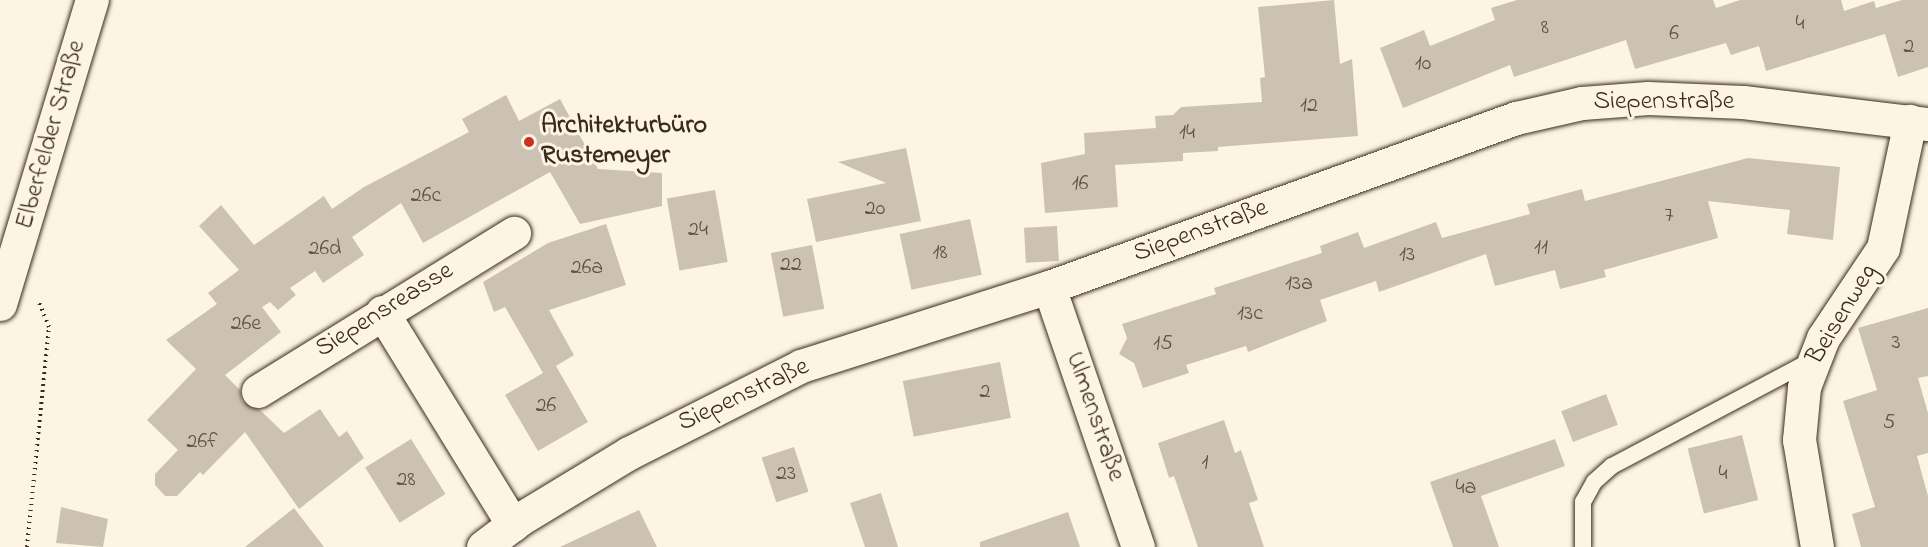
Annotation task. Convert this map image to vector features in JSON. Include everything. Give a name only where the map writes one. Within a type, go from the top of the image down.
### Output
[{"type":"street","name":"Elberfelder Straße","points":[[0,304],[92,0]]},
{"type":"street","name":"Siepenstraße","points":[[483,547],[513,525],[629,453],[757,385],[801,366],[1049,287],[1551,108],[1614,100],[1682,99],[1812,109],[1919,123]]},
{"type":"street","name":"Beisenweg","points":[[1817,547],[1799,440],[1799,412],[1812,360],[1883,248],[1919,123]]},
{"type":"street","name":"Siepensreasse","points":[[258,391],[382,312],[514,233]]},
{"type":"street","name":"Ulmenstraße","points":[[1049,287],[1138,547]]},
{"type":"street","points":[[382,312],[513,525]]},
{"type":"lane","points":[[1583,547],[1583,502],[1594,482],[1612,466],[1812,360]]},
{"type":"path","points":[[13,266],[45,309],[49,327],[27,547]]},
{"type":"building","points":[[1334,0],[1340,64],[1352,59],[1358,136],[1218,147],[1218,151],[1183,153],[1183,161],[1115,165],[1118,207],[1045,213],[1041,163],[1085,154],[1084,133],[1156,128],[1155,116],[1173,115],[1181,107],[1262,102],[1260,78],[1265,77],[1258,7]]},
{"type":"building","points":[[1517,0],[1713,0],[1716,8],[1740,0],[1841,0],[1844,11],[1874,1],[1876,8],[1902,0],[1928,0],[1928,67],[1898,77],[1885,34],[1766,71],[1759,46],[1731,55],[1726,43],[1635,69],[1626,40],[1514,77],[1510,65],[1403,108],[1380,48],[1424,30],[1430,46],[1495,20],[1491,8]]},
{"type":"building","points":[[506,95],[519,121],[560,99],[598,169],[662,173],[662,206],[580,224],[550,172],[423,243],[401,203],[352,237],[364,255],[323,283],[315,271],[290,288],[296,295],[278,310],[270,302],[262,307],[281,332],[225,375],[240,390],[242,401],[260,410],[284,433],[320,409],[339,437],[347,431],[364,458],[299,509],[245,432],[203,475],[200,472],[177,496],[165,496],[155,485],[155,474],[178,450],[147,420],[196,369],[166,340],[217,304],[208,293],[239,270],[199,226],[221,205],[254,245],[324,196],[332,209],[364,187],[469,132],[462,119]]},
{"type":"building","points":[[906,148],[921,221],[816,242],[807,199],[886,183],[838,162]]},
{"type":"building","points":[[1748,158],[1840,167],[1833,240],[1787,234],[1790,210],[1708,201],[1718,238],[1604,270],[1606,277],[1560,289],[1555,270],[1495,286],[1486,254],[1379,292],[1376,281],[1320,300],[1327,321],[1248,352],[1246,346],[1186,365],[1189,373],[1143,388],[1134,363],[1119,354],[1127,338],[1122,324],[1216,294],[1214,288],[1322,253],[1320,246],[1358,232],[1364,248],[1436,222],[1442,238],[1530,214],[1527,204],[1582,189],[1585,201]]},
{"type":"building","points":[[715,190],[728,262],[679,270],[667,199]]},
{"type":"building","points":[[970,219],[982,275],[911,290],[900,234]]},
{"type":"building","points":[[606,224],[626,285],[549,310],[574,355],[556,366],[588,422],[538,451],[505,395],[543,373],[505,307],[494,312],[483,282],[548,243]]},
{"type":"building","points":[[1057,226],[1059,261],[1026,263],[1024,228]]},
{"type":"building","points":[[812,245],[824,309],[783,317],[771,253]]},
{"type":"building","points":[[1928,308],[1928,376],[1918,378],[1928,413],[1928,453],[1917,456],[1928,496],[1928,547],[1861,547],[1852,514],[1875,507],[1843,401],[1877,390],[1858,328]]},
{"type":"building","points":[[1000,362],[1011,418],[914,437],[903,381]]},
{"type":"building","points":[[1606,394],[1618,425],[1573,442],[1561,411]]},
{"type":"building","points":[[1224,420],[1235,453],[1241,450],[1258,500],[1249,503],[1264,547],[1198,547],[1174,476],[1169,478],[1158,443]]},
{"type":"building","points":[[1742,435],[1758,500],[1704,514],[1688,449]]},
{"type":"building","points":[[411,439],[445,494],[400,523],[365,468]]},
{"type":"building","points":[[1555,439],[1565,466],[1481,496],[1499,547],[1453,547],[1430,482]]},
{"type":"building","points":[[794,447],[809,492],[776,502],[762,458]]},
{"type":"building","points":[[881,493],[898,547],[865,547],[850,503]]},
{"type":"building","points":[[61,507],[108,519],[103,547],[56,543]]},
{"type":"building","points":[[294,508],[324,547],[245,547]]},
{"type":"building","points":[[639,510],[657,547],[560,547]]},
{"type":"building","points":[[1068,512],[1080,547],[980,547],[980,542]]},
{"type":"place","name":"Architekturbüro Rustemeyer","points":[[529,142]]}]
